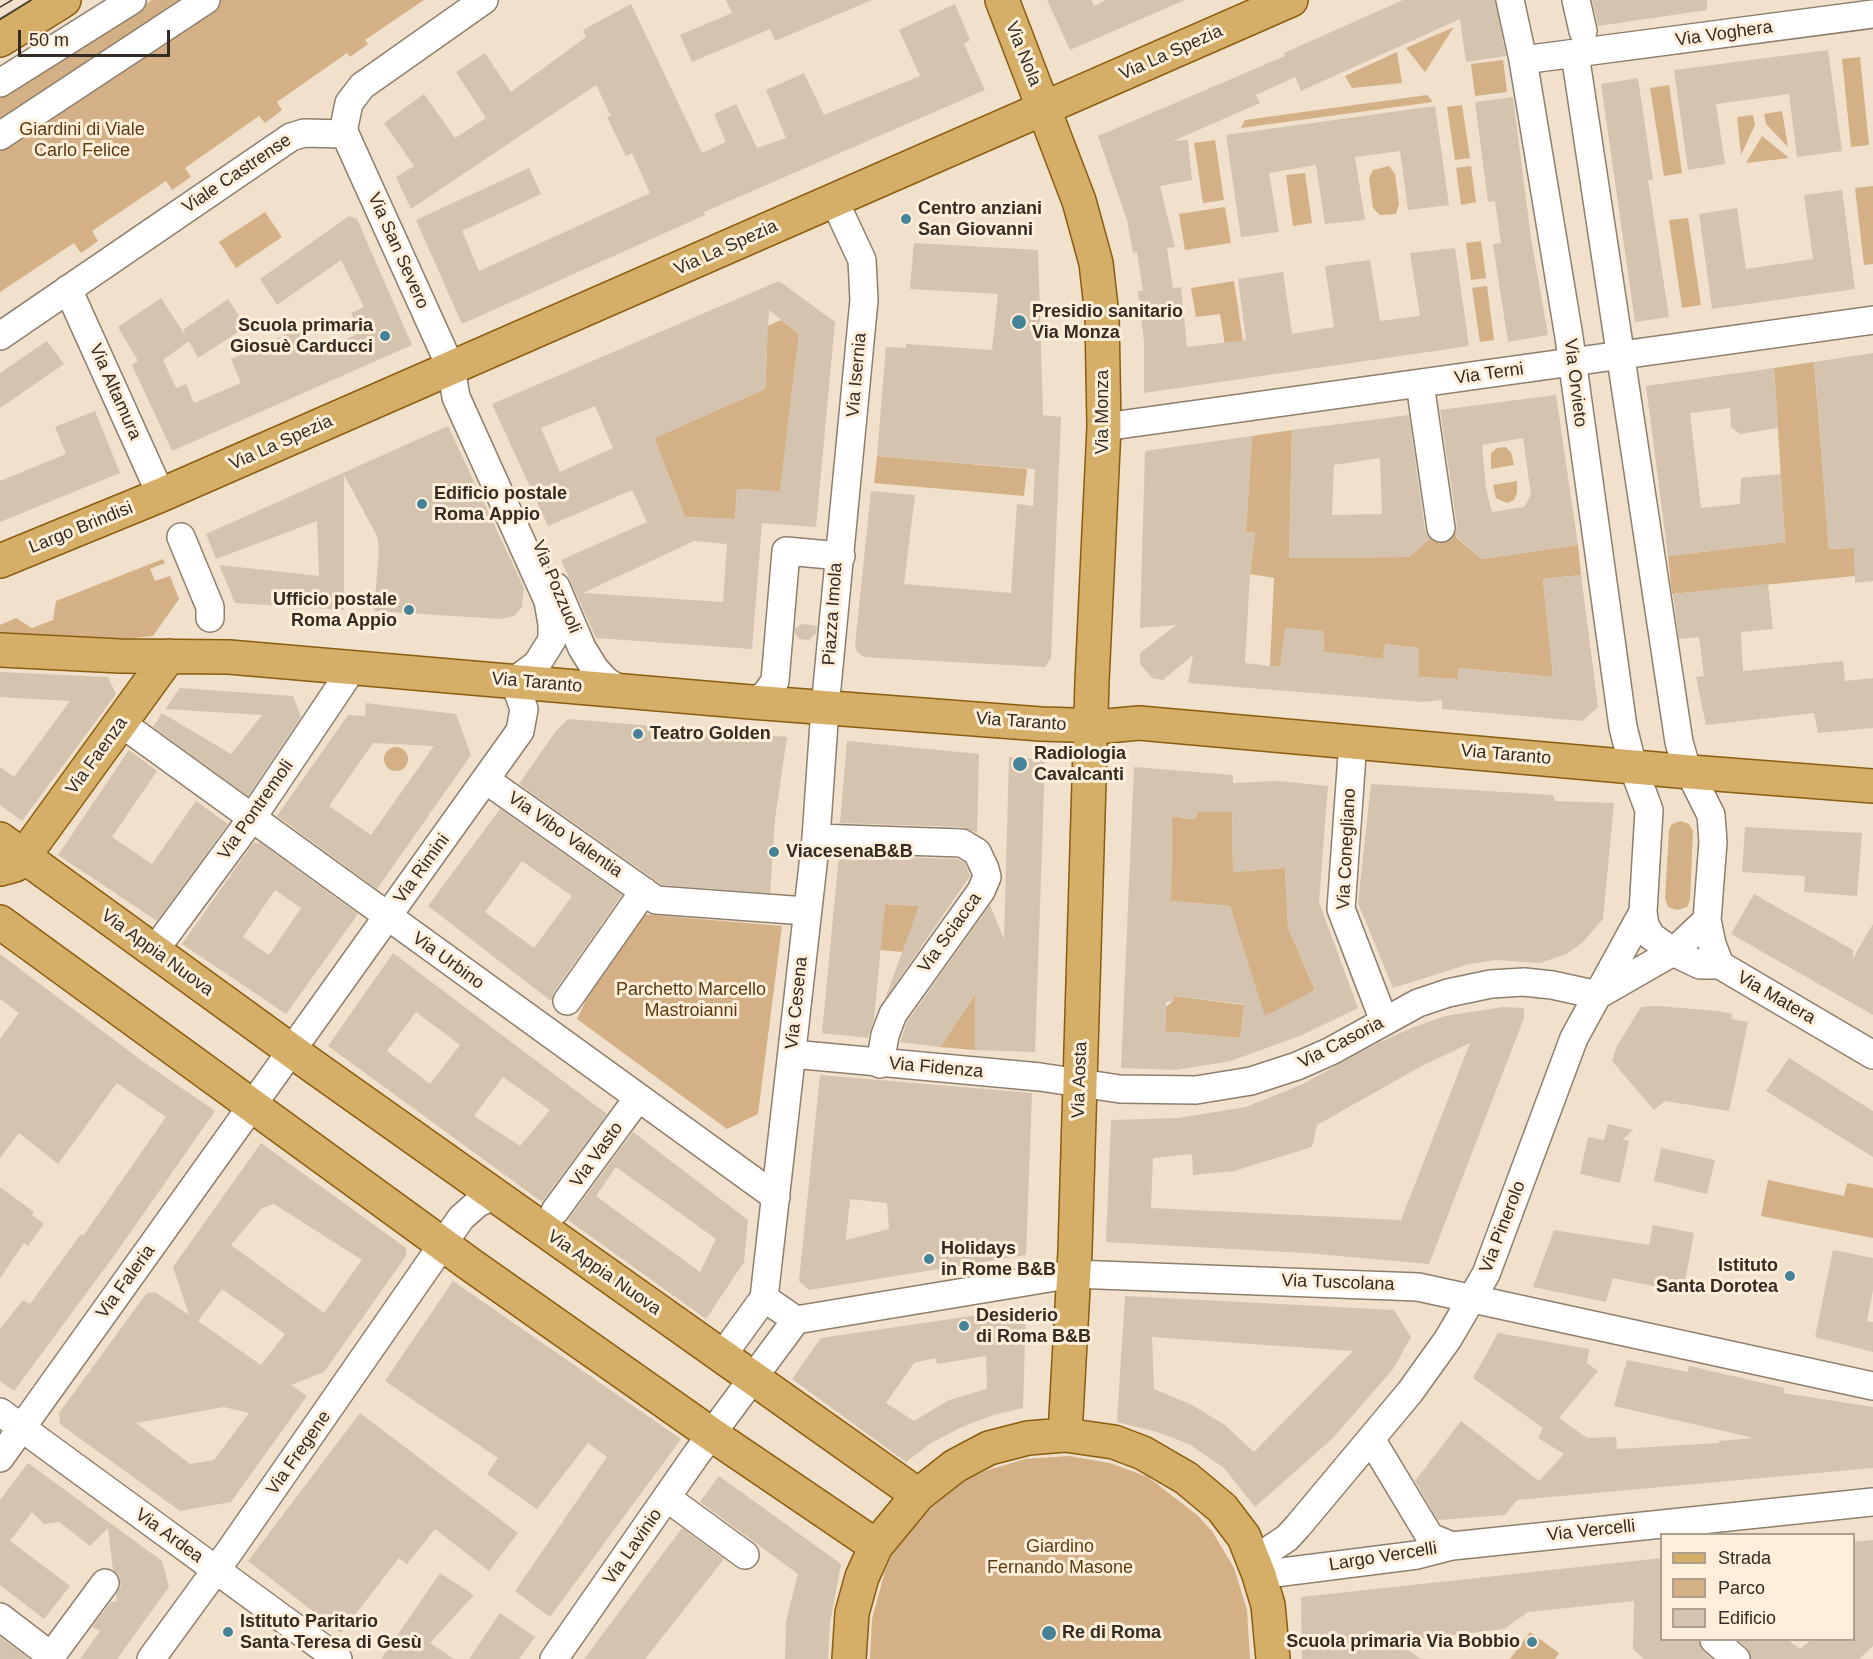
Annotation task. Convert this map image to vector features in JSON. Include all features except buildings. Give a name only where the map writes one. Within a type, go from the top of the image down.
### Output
[{"type":"main road","points":[[0,40],[64,0]]},
{"type":"main road","name":"Via Nola","points":[[1002,0],[1045,107]]},
{"type":"main road","name":"Via La Spezia","points":[[161,495],[1291,0]]},
{"type":"main road","name":"Via Monza","points":[[1045,107],[1079,201],[1096,263],[1102,316],[1104,427],[1091,725]]},
{"type":"main road","name":"Largo Brindisi","points":[[0,561],[161,495]]},
{"type":"main road","points":[[0,650],[170,656]]},
{"type":"main road","name":"Via Taranto","points":[[170,656],[229,657],[354,666],[751,702],[1041,724],[1139,723],[1873,786]]},
{"type":"main road","name":"Via Faenza","points":[[8,855],[121,723],[170,656]]},
{"type":"main road","name":"Via Aosta","points":[[1065,1435],[1080,1084],[1091,725]]},
{"type":"main road","name":"Via Appia Nuova","points":[[8,855],[154,951],[918,1495]]},
{"type":"main road","points":[[0,922],[443,1244],[711,1434],[876,1546]]},
{"type":"main road","points":[[849,1659],[854,1603],[862,1577],[876,1546],[918,1495],[955,1466],[989,1448],[1028,1438],[1065,1435],[1118,1443],[1173,1468],[1222,1508],[1244,1537],[1257,1568],[1268,1605],[1273,1659]]},
{"type":"street","points":[[0,83],[93,10],[132,0]]},
{"type":"street","points":[[0,136],[206,0]]},
{"type":"street","points":[[345,134],[346,109],[362,86],[484,0]]},
{"type":"street","name":"Via Orvieto","points":[[1510,0],[1523,60],[1572,362],[1623,727],[1650,817],[1643,912]]},
{"type":"street","points":[[1576,0],[1579,42],[1620,356],[1677,731],[1690,772]]},
{"type":"street","name":"Via Voghera","points":[[1523,60],[1579,42],[1873,14]]},
{"type":"street","name":"Viale Castrense","points":[[0,336],[291,137],[304,132],[345,134]]},
{"type":"street","name":"Via San Severo","points":[[345,134],[451,368]]},
{"type":"street","name":"Via Isernia","points":[[834,201],[859,249],[865,280],[841,556]]},
{"type":"street","name":"Via Altamura","points":[[68,289],[161,495]]},
{"type":"street","name":"Via Terni","points":[[1104,427],[1873,320]]},
{"type":"street","name":"Via Pozzuoli","points":[[451,368],[456,397],[550,607],[553,633],[550,645],[537,664],[514,681]]},
{"type":"street","name":"Via Pozzuoli","points":[[451,368],[472,390],[582,648],[600,675],[621,690]]},
{"type":"street","points":[[1420,384],[1440,528]]},
{"type":"street","points":[[181,537],[210,607],[210,618]]},
{"type":"street","name":"Piazza Imola","points":[[751,702],[765,695],[775,681],[786,551],[841,556],[825,708]]},
{"type":"street","name":"Via Pontremoli","points":[[154,951],[252,818],[354,666]]},
{"type":"street","name":"Via Rimini","points":[[291,1050],[486,780],[523,723],[523,703],[514,681]]},
{"type":"street","name":"Via Cesena","points":[[764,1298],[816,838],[825,708]]},
{"type":"street","name":"Via Urbino","points":[[121,723],[776,1197]]},
{"type":"street","name":"Via Conegliano","points":[[1353,741],[1341,909],[1384,1021]]},
{"type":"street","name":"Via Matera","points":[[1690,772],[1706,802],[1713,828],[1707,920],[1713,950],[1720,965],[1873,1054]]},
{"type":"street","name":"Via Vibo Valentia","points":[[486,780],[656,900],[806,911]]},
{"type":"street","name":"Via Sciacca","points":[[816,838],[962,843],[977,852],[985,869],[987,877],[981,891],[893,1014],[885,1035],[880,1064]]},
{"type":"street","points":[[567,1001],[644,891]]},
{"type":"street","points":[[1643,912],[1646,929],[1673,952],[1700,965],[1720,965]]},
{"type":"street","name":"Via Pinerolo","points":[[1371,1439],[1421,1378],[1472,1299],[1485,1274],[1574,1038],[1643,912]]},
{"type":"street","points":[[1598,995],[1673,952],[1707,920]]},
{"type":"street","name":"Via Casoria","points":[[1080,1084],[1168,1091],[1232,1085],[1269,1076],[1315,1058],[1433,998],[1491,984],[1524,982],[1552,985],[1598,995]]},
{"type":"street","points":[[253,1106],[291,1050]]},
{"type":"street","name":"Via Fidenza","points":[[792,1054],[880,1064],[1040,1077],[1080,1084]]},
{"type":"street","name":"Via Vasto","points":[[555,1211],[638,1098]]},
{"type":"street","name":"Via Faleria","points":[[0,1458],[10,1420],[253,1106]]},
{"type":"street","name":"Via Fregene","points":[[151,1659],[216,1570],[466,1212],[478,1203],[496,1195]]},
{"type":"street","name":"Via Tuscolana","points":[[796,1320],[1073,1274],[1418,1287],[1873,1386]]},
{"type":"street","points":[[722,1356],[764,1298],[796,1320]]},
{"type":"street","name":"Via Lavinio","points":[[554,1659],[711,1434],[796,1320]]},
{"type":"street","name":"Via Ardea","points":[[10,1420],[338,1659]]},
{"type":"street","points":[[1257,1568],[1281,1542],[1299,1527],[1371,1439]]},
{"type":"street","name":"Largo Vercelli","points":[[1371,1439],[1430,1537],[1452,1546]]},
{"type":"street","points":[[668,1498],[745,1555]]},
{"type":"street","name":"Via Vercelli","points":[[1452,1546],[1683,1528],[1873,1502]]},
{"type":"street","name":"Largo Vercelli","points":[[1257,1568],[1417,1555],[1452,1546]]},
{"type":"street","points":[[0,1617],[50,1658],[105,1583]]},
{"type":"street","points":[[1715,1641],[1736,1659]]},
{"type":"green space","name":"Giardini di Viale Carlo Felice","points":[[152,0],[424,0],[365,40],[368,44],[350,57],[347,53],[277,102],[282,110],[265,123],[259,116],[185,168],[191,177],[172,190],[166,181],[92,231],[98,241],[81,253],[74,243],[0,292],[0,96]]},
{"type":"green space","points":[[1454,27],[1425,72],[1406,48]]},
{"type":"green space","points":[[1397,52],[1402,83],[1352,88],[1345,76]]},
{"type":"green space","points":[[1860,57],[1869,145],[1851,147],[1842,59]]},
{"type":"green space","points":[[1503,60],[1507,92],[1475,96],[1471,64]]},
{"type":"green space","points":[[1669,85],[1682,173],[1664,176],[1650,88]]},
{"type":"green space","points":[[1427,95],[1433,102],[1241,128],[1245,120]]},
{"type":"green space","points":[[1462,105],[1470,158],[1455,160],[1447,107]]},
{"type":"green space","points":[[1782,111],[1788,147],[1766,124],[1764,114]]},
{"type":"green space","points":[[1753,115],[1755,125],[1741,155],[1737,117]]},
{"type":"green space","points":[[1762,136],[1789,158],[1746,163]]},
{"type":"green space","points":[[1215,140],[1224,200],[1203,203],[1194,143]]},
{"type":"green space","points":[[1389,166],[1395,174],[1399,204],[1396,214],[1380,215],[1373,208],[1369,178],[1373,170]]},
{"type":"green space","points":[[1471,166],[1476,202],[1461,205],[1456,168]]},
{"type":"green space","points":[[1305,173],[1312,223],[1293,226],[1286,175]]},
{"type":"green space","points":[[1873,186],[1873,264],[1864,265],[1855,188]]},
{"type":"green space","points":[[1225,207],[1231,243],[1185,250],[1179,214]]},
{"type":"green space","points":[[265,212],[282,237],[236,268],[219,242]]},
{"type":"green space","points":[[1688,218],[1701,305],[1682,308],[1669,220]]},
{"type":"green space","points":[[1481,241],[1486,278],[1471,280],[1466,243]]},
{"type":"green space","points":[[1234,281],[1245,355],[1227,358],[1220,314],[1196,317],[1191,288]]},
{"type":"green space","points":[[1487,286],[1494,340],[1480,342],[1472,288]]},
{"type":"green space","points":[[781,320],[799,334],[778,509],[760,508],[760,490],[737,489],[735,519],[685,517],[654,438],[765,389],[767,352],[632,385]]},
{"type":"green space","points":[[1814,362],[1829,549],[1854,548],[1855,576],[1672,594],[1668,556],[1785,542],[1774,368]]},
{"type":"green space","points":[[1292,430],[1289,558],[1409,557],[1430,538],[1429,530],[1454,525],[1456,537],[1481,559],[1578,545],[1581,575],[1543,579],[1553,677],[1459,668],[1458,679],[1419,677],[1419,648],[1385,644],[1383,659],[1324,652],[1323,631],[1286,628],[1280,667],[1270,666],[1274,578],[1250,574],[1255,533],[1246,532],[1252,436]]},
{"type":"green space","points":[[1505,447],[1511,452],[1514,465],[1491,469],[1491,453],[1497,448]]},
{"type":"green space","points":[[877,456],[1027,469],[1024,496],[874,483]]},
{"type":"green space","points":[[1517,481],[1517,493],[1514,500],[1507,503],[1496,498],[1493,485]]},
{"type":"green space","points":[[163,559],[165,563],[150,569],[155,581],[170,576],[179,599],[153,636],[116,640],[0,637],[0,625],[16,618],[32,628],[53,620],[56,601]]},
{"type":"green space","points":[[396,747],[404,751],[408,759],[404,767],[396,771],[388,767],[384,759],[388,751]]},
{"type":"green space","points":[[1172,811],[1180,818],[1196,819],[1197,812],[1232,812],[1233,872],[1285,868],[1288,928],[1315,990],[1266,1017],[1243,1015],[1240,1038],[1175,1032],[1165,1036],[1166,1007],[1173,1001],[1173,996],[1261,1007],[1230,906],[1171,901]]},
{"type":"green space","points":[[1681,821],[1689,824],[1693,831],[1690,900],[1687,907],[1677,910],[1668,907],[1665,899],[1669,830],[1672,824]]},
{"type":"green space","points":[[885,904],[919,906],[903,952],[880,950]]},
{"type":"green space","name":"Parchetto Marcello Mastroianni","points":[[641,914],[782,926],[758,1114],[727,1129],[577,1019],[597,977]]},
{"type":"green space","points":[[1000,957],[975,1027],[975,1050],[940,1047]]},
{"type":"green space","points":[[1768,1180],[1844,1196],[1847,1183],[1873,1188],[1873,1238],[1761,1216]]},
{"type":"green space","name":"Giardino Fernando Masone","points":[[1069,1456],[1110,1463],[1148,1477],[1197,1515],[1212,1531],[1234,1568],[1247,1610],[1250,1659],[870,1659],[872,1619],[885,1571],[892,1555],[916,1520],[965,1481],[985,1471],[1025,1459]]},
{"type":"green space","name":"Scuola primaria Via Bobbio","points":[[1530,1632],[1559,1653],[1555,1659],[1510,1659]]},
{"type":"tram line","points":[[0,7],[12,0]]},
{"type":"tram line","points":[[0,19],[31,0]]},
{"type":"place","name":"Centro anziani San Giovanni","points":[[906,219]]},
{"type":"place","name":"Presidio sanitario Via Monza","points":[[1019,322]]},
{"type":"place","name":"Scuola primaria Giosuè Carducci","points":[[385,336]]},
{"type":"place","name":"Edificio postale Roma Appio","points":[[422,504]]},
{"type":"place","name":"Ufficio postale Roma Appio","points":[[409,610]]},
{"type":"place","name":"Teatro Golden","points":[[638,734]]},
{"type":"place","name":"Radiologia Cavalcanti","points":[[1020,764]]},
{"type":"place","name":"ViacesenaB&B","points":[[774,852]]},
{"type":"place","name":"Holidays in Rome B&B","points":[[929,1259]]},
{"type":"place","name":"Istituto Santa Dorotea","points":[[1790,1276]]},
{"type":"place","name":"Desiderio di Roma B&B","points":[[964,1326]]},
{"type":"place","name":"Istituto Paritario Santa Teresa di Gesù","points":[[228,1632]]},
{"type":"place","name":"Re di Roma","points":[[1049,1633]]},
{"type":"place","name":"Scuola primaria Via Bobbio","points":[[1532,1642]]}]
